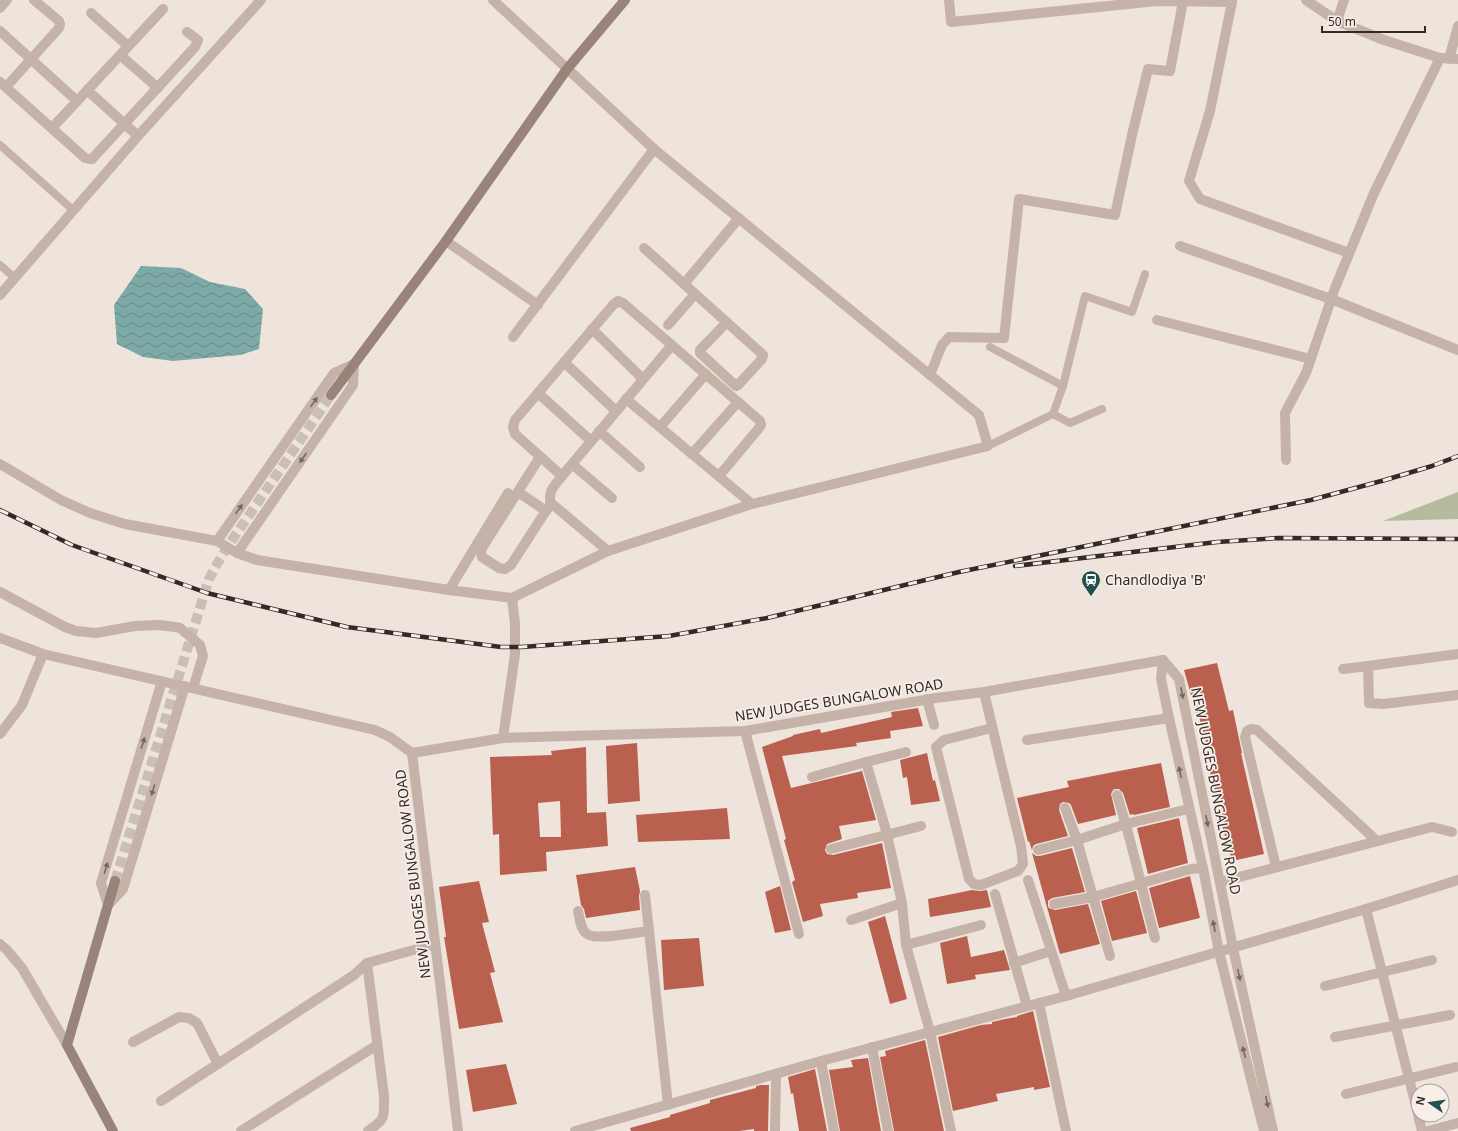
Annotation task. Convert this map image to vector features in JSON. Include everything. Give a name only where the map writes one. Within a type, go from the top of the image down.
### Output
[{"type":"street","points":[[0,8],[7,0]]},
{"type":"street","points":[[34,0],[60,24],[59,28],[31,60],[3,84],[85,158],[89,159],[92,159],[195,48],[198,40],[187,32]]},
{"type":"street","points":[[0,295],[138,136],[261,0]]},
{"type":"street","points":[[0,464],[61,500],[90,513],[125,524],[217,541],[237,553],[257,560],[449,590],[512,598],[608,551],[752,504],[988,446],[979,415],[654,148],[493,0]]},
{"type":"street","points":[[331,395],[446,241],[567,69],[626,0]]},
{"type":"street","points":[[949,0],[951,22],[1157,1],[1232,1],[1210,111],[1189,181],[1200,199],[1349,253]]},
{"type":"street","points":[[1306,0],[1337,21],[1384,40],[1449,58]]},
{"type":"street","points":[[1337,21],[1344,0]]},
{"type":"street","points":[[930,375],[942,345],[949,337],[1004,338],[1019,199],[1116,216],[1132,135],[1148,69],[1170,71],[1183,1]]},
{"type":"street","points":[[52,128],[163,9]]},
{"type":"street","points":[[91,13],[128,46]]},
{"type":"street","points":[[1286,460],[1285,413],[1306,373],[1349,253],[1374,193],[1449,58],[1458,26]]},
{"type":"street","points":[[0,31],[77,102]]},
{"type":"street","points":[[120,55],[158,88]]},
{"type":"street","points":[[87,90],[138,136]]},
{"type":"street","points":[[513,337],[654,148]]},
{"type":"street","points":[[684,284],[739,218]]},
{"type":"street","points":[[446,241],[538,305]]},
{"type":"street","points":[[1180,246],[1332,299],[1458,350]]},
{"type":"street","points":[[644,248],[727,322],[762,355],[762,359],[736,386],[700,354],[700,350],[727,322]]},
{"type":"street","points":[[668,325],[695,294]]},
{"type":"street","points":[[562,476],[515,434],[513,427],[515,420],[592,329],[618,301],[623,303],[760,421],[761,425],[719,476]]},
{"type":"street","points":[[1157,320],[1311,359]]},
{"type":"street","points":[[592,329],[643,379]]},
{"type":"street","points":[[513,492],[482,548],[481,553],[482,557],[493,565],[505,569],[511,565],[549,507],[551,490],[672,345]]},
{"type":"street","points":[[564,362],[616,411]]},
{"type":"street","points":[[217,541],[334,373],[354,364]]},
{"type":"street","points":[[237,553],[353,385],[354,364]]},
{"type":"street","points":[[660,427],[706,374]]},
{"type":"street","points":[[538,393],[591,441]]},
{"type":"street","points":[[626,399],[752,504]]},
{"type":"street","points":[[692,454],[738,402]]},
{"type":"street","points":[[599,432],[640,467]]},
{"type":"street","points":[[449,590],[513,492],[540,457]]},
{"type":"street","points":[[572,464],[612,498]]},
{"type":"street","points":[[513,492],[549,507],[608,551]]},
{"type":"street","points":[[0,592],[65,627],[76,631],[96,633],[135,626],[159,625],[180,628],[200,645],[203,656],[189,687],[123,889],[108,905]]},
{"type":"street","points":[[503,738],[515,654],[515,624],[512,598]]},
{"type":"street","points":[[0,638],[43,654],[375,730],[390,737],[412,753]]},
{"type":"street","points":[[0,734],[22,705],[43,654]]},
{"type":"street","points":[[1343,669],[1458,654]]},
{"type":"street","points":[[1163,660],[1160,680],[1188,809],[1203,868],[1219,952],[1264,1131]]},
{"type":"street","name":"NEW JUDGES BUNGALOW ROAD","points":[[458,1131],[412,753],[503,738],[745,731],[927,699],[984,692],[1163,660],[1179,679],[1233,948],[1274,1131]]},
{"type":"street","points":[[1368,666],[1368,704],[1383,704],[1458,695]]},
{"type":"street","points":[[108,905],[101,883],[162,681]]},
{"type":"street","points":[[984,692],[1021,846],[1023,864],[1018,871],[981,885],[974,884],[969,879],[936,747],[944,740],[992,728]]},
{"type":"street","points":[[927,699],[934,725]]},
{"type":"street","points":[[1027,740],[1169,718]]},
{"type":"street","points":[[1276,867],[1245,737],[1247,731],[1251,729],[1257,730],[1377,841]]},
{"type":"street","points":[[745,731],[799,934]]},
{"type":"street","points":[[812,777],[906,752]]},
{"type":"street","points":[[866,762],[887,834],[902,903],[906,945],[930,1032],[951,1131]]},
{"type":"street","points":[[1117,795],[1126,824],[1155,938]]},
{"type":"street","points":[[1065,808],[1077,840],[1110,956]]},
{"type":"street","points":[[1038,850],[1077,840],[1126,824],[1188,809]]},
{"type":"street","points":[[831,849],[921,826]]},
{"type":"street","points":[[1220,882],[1432,827],[1452,832]]},
{"type":"street","points":[[1054,904],[1093,897],[1191,869],[1203,868]]},
{"type":"street","points":[[1028,880],[1066,996]]},
{"type":"street","points":[[575,1131],[821,1061],[1066,996],[1366,909],[1458,880]]},
{"type":"street","points":[[67,1045],[115,881]]},
{"type":"street","points":[[995,894],[1027,1006]]},
{"type":"street","points":[[646,895],[668,1105]]},
{"type":"street","points":[[851,920],[902,903]]},
{"type":"street","points":[[1366,909],[1410,1083]]},
{"type":"street","points":[[578,911],[582,928],[588,935],[598,937],[649,931]]},
{"type":"street","points":[[906,945],[981,925]]},
{"type":"street","points":[[0,944],[22,968],[67,1045],[112,1131]]},
{"type":"street","points":[[161,1101],[354,976],[367,963],[435,944]]},
{"type":"street","points":[[1014,963],[1051,951]]},
{"type":"street","points":[[1324,986],[1432,960]]},
{"type":"street","points":[[367,963],[384,1096],[384,1115],[381,1123],[368,1131]]},
{"type":"street","points":[[1039,1003],[1066,1131]]},
{"type":"street","points":[[1335,1037],[1450,1015]]},
{"type":"street","points":[[133,1042],[179,1017],[189,1018],[197,1023],[218,1064]]},
{"type":"street","points":[[241,1131],[377,1045]]},
{"type":"street","points":[[872,1047],[888,1131]]},
{"type":"street","points":[[821,1061],[834,1131]]},
{"type":"street","points":[[1346,1094],[1456,1067]]},
{"type":"street","points":[[775,1131],[776,1074]]},
{"type":"street","points":[[1428,1131],[1458,1123]]},
{"type":"lane","points":[[0,144],[73,210]]},
{"type":"lane","points":[[0,265],[15,278]]},
{"type":"lane","points":[[988,446],[1053,414],[1063,386],[1085,296],[1132,312],[1145,274]]},
{"type":"lane","points":[[990,347],[1063,386]]},
{"type":"lane","points":[[1053,414],[1070,423],[1102,409]]},
{"type":"green space","points":[[1458,492],[1458,519],[1383,521]]},
{"type":"water","points":[[141,266],[181,268],[210,282],[245,289],[263,309],[259,349],[240,355],[173,361],[143,357],[117,344],[114,305]]},
{"type":"building","points":[[1217,663],[1229,711],[1233,710],[1241,753],[1264,854],[1232,861],[1220,818],[1222,818],[1209,768],[1213,767],[1184,670]]},
{"type":"building","points":[[918,708],[923,726],[890,731],[891,738],[856,743],[857,746],[782,756],[791,788],[862,771],[876,820],[839,826],[842,839],[827,844],[825,850],[827,854],[833,855],[882,843],[891,888],[857,893],[858,898],[820,904],[823,916],[803,922],[792,882],[795,880],[784,840],[786,839],[762,747],[793,735],[820,729],[821,733],[892,717],[891,712]]},
{"type":"building","points":[[637,743],[640,801],[608,804],[606,746]]},
{"type":"building","points":[[586,747],[587,813],[606,812],[608,846],[546,852],[547,871],[500,875],[499,834],[493,835],[490,757],[552,755],[551,751]],"holes":[[[560,801],[561,837],[540,837],[538,803]]]},
{"type":"building","points":[[927,753],[933,781],[935,780],[940,801],[911,805],[907,777],[903,778],[900,760]]},
{"type":"building","points":[[1161,763],[1170,807],[1130,815],[1123,793],[1119,789],[1115,789],[1111,794],[1116,815],[1078,824],[1071,805],[1063,802],[1060,804],[1059,810],[1068,836],[1036,844],[1033,846],[1032,850],[1029,841],[1028,842],[1017,798],[1069,787],[1067,781]]},
{"type":"building","points":[[727,808],[730,839],[638,842],[636,815]]},
{"type":"building","points":[[1179,818],[1188,863],[1148,874],[1137,828]]},
{"type":"building","points":[[1072,848],[1085,892],[1052,898],[1048,901],[1048,906],[1049,908],[1055,910],[1088,904],[1100,944],[1060,954],[1032,853],[1036,856],[1040,856]]},
{"type":"building","points":[[635,867],[640,891],[640,910],[586,918],[584,909],[581,905],[576,875]]},
{"type":"building","points":[[1190,876],[1200,918],[1159,928],[1149,888]]},
{"type":"building","points":[[479,881],[489,922],[482,923],[495,972],[490,973],[503,1022],[459,1029],[444,937],[446,937],[439,887]]},
{"type":"building","points":[[780,886],[791,930],[775,933],[765,892]]},
{"type":"building","points":[[972,890],[987,890],[991,907],[930,917],[928,899]]},
{"type":"building","points":[[1136,891],[1147,933],[1112,941],[1101,901]]},
{"type":"building","points":[[885,916],[907,999],[890,1004],[868,922]]},
{"type":"building","points":[[967,936],[971,957],[1004,950],[1010,970],[975,975],[976,979],[947,984],[940,943]]},
{"type":"building","points":[[699,938],[704,986],[664,990],[661,940]]},
{"type":"building","points":[[1033,1011],[1050,1087],[1034,1090],[1034,1087],[996,1094],[998,1101],[953,1111],[938,1037],[981,1025],[992,1024],[992,1022],[1017,1017]]},
{"type":"building","points":[[925,1040],[944,1131],[894,1131],[880,1057],[886,1056],[885,1051]]},
{"type":"building","points":[[868,1058],[881,1131],[840,1131],[829,1070],[853,1067],[851,1060]]},
{"type":"building","points":[[506,1064],[517,1104],[473,1112],[466,1070]]},
{"type":"building","points":[[815,1069],[827,1131],[799,1131],[793,1093],[791,1094],[788,1077]]},
{"type":"building","points":[[769,1085],[768,1131],[754,1131],[754,1129],[739,1131],[631,1131],[630,1128],[670,1117],[670,1115],[710,1103],[710,1100],[756,1088],[756,1086]]},
{"type":"tunnel","points":[[115,881],[209,579],[228,546],[331,395]]},
{"type":"railway","points":[[0,510],[72,545],[207,593],[347,627],[501,647],[522,647],[669,636],[767,618],[959,572],[1311,500],[1432,466],[1458,456]]},
{"type":"railway","points":[[1015,566],[1217,542],[1279,538],[1458,539]]},
{"type":"place","name":"Chandlodiya 'B'","points":[[1091,597]]}]
